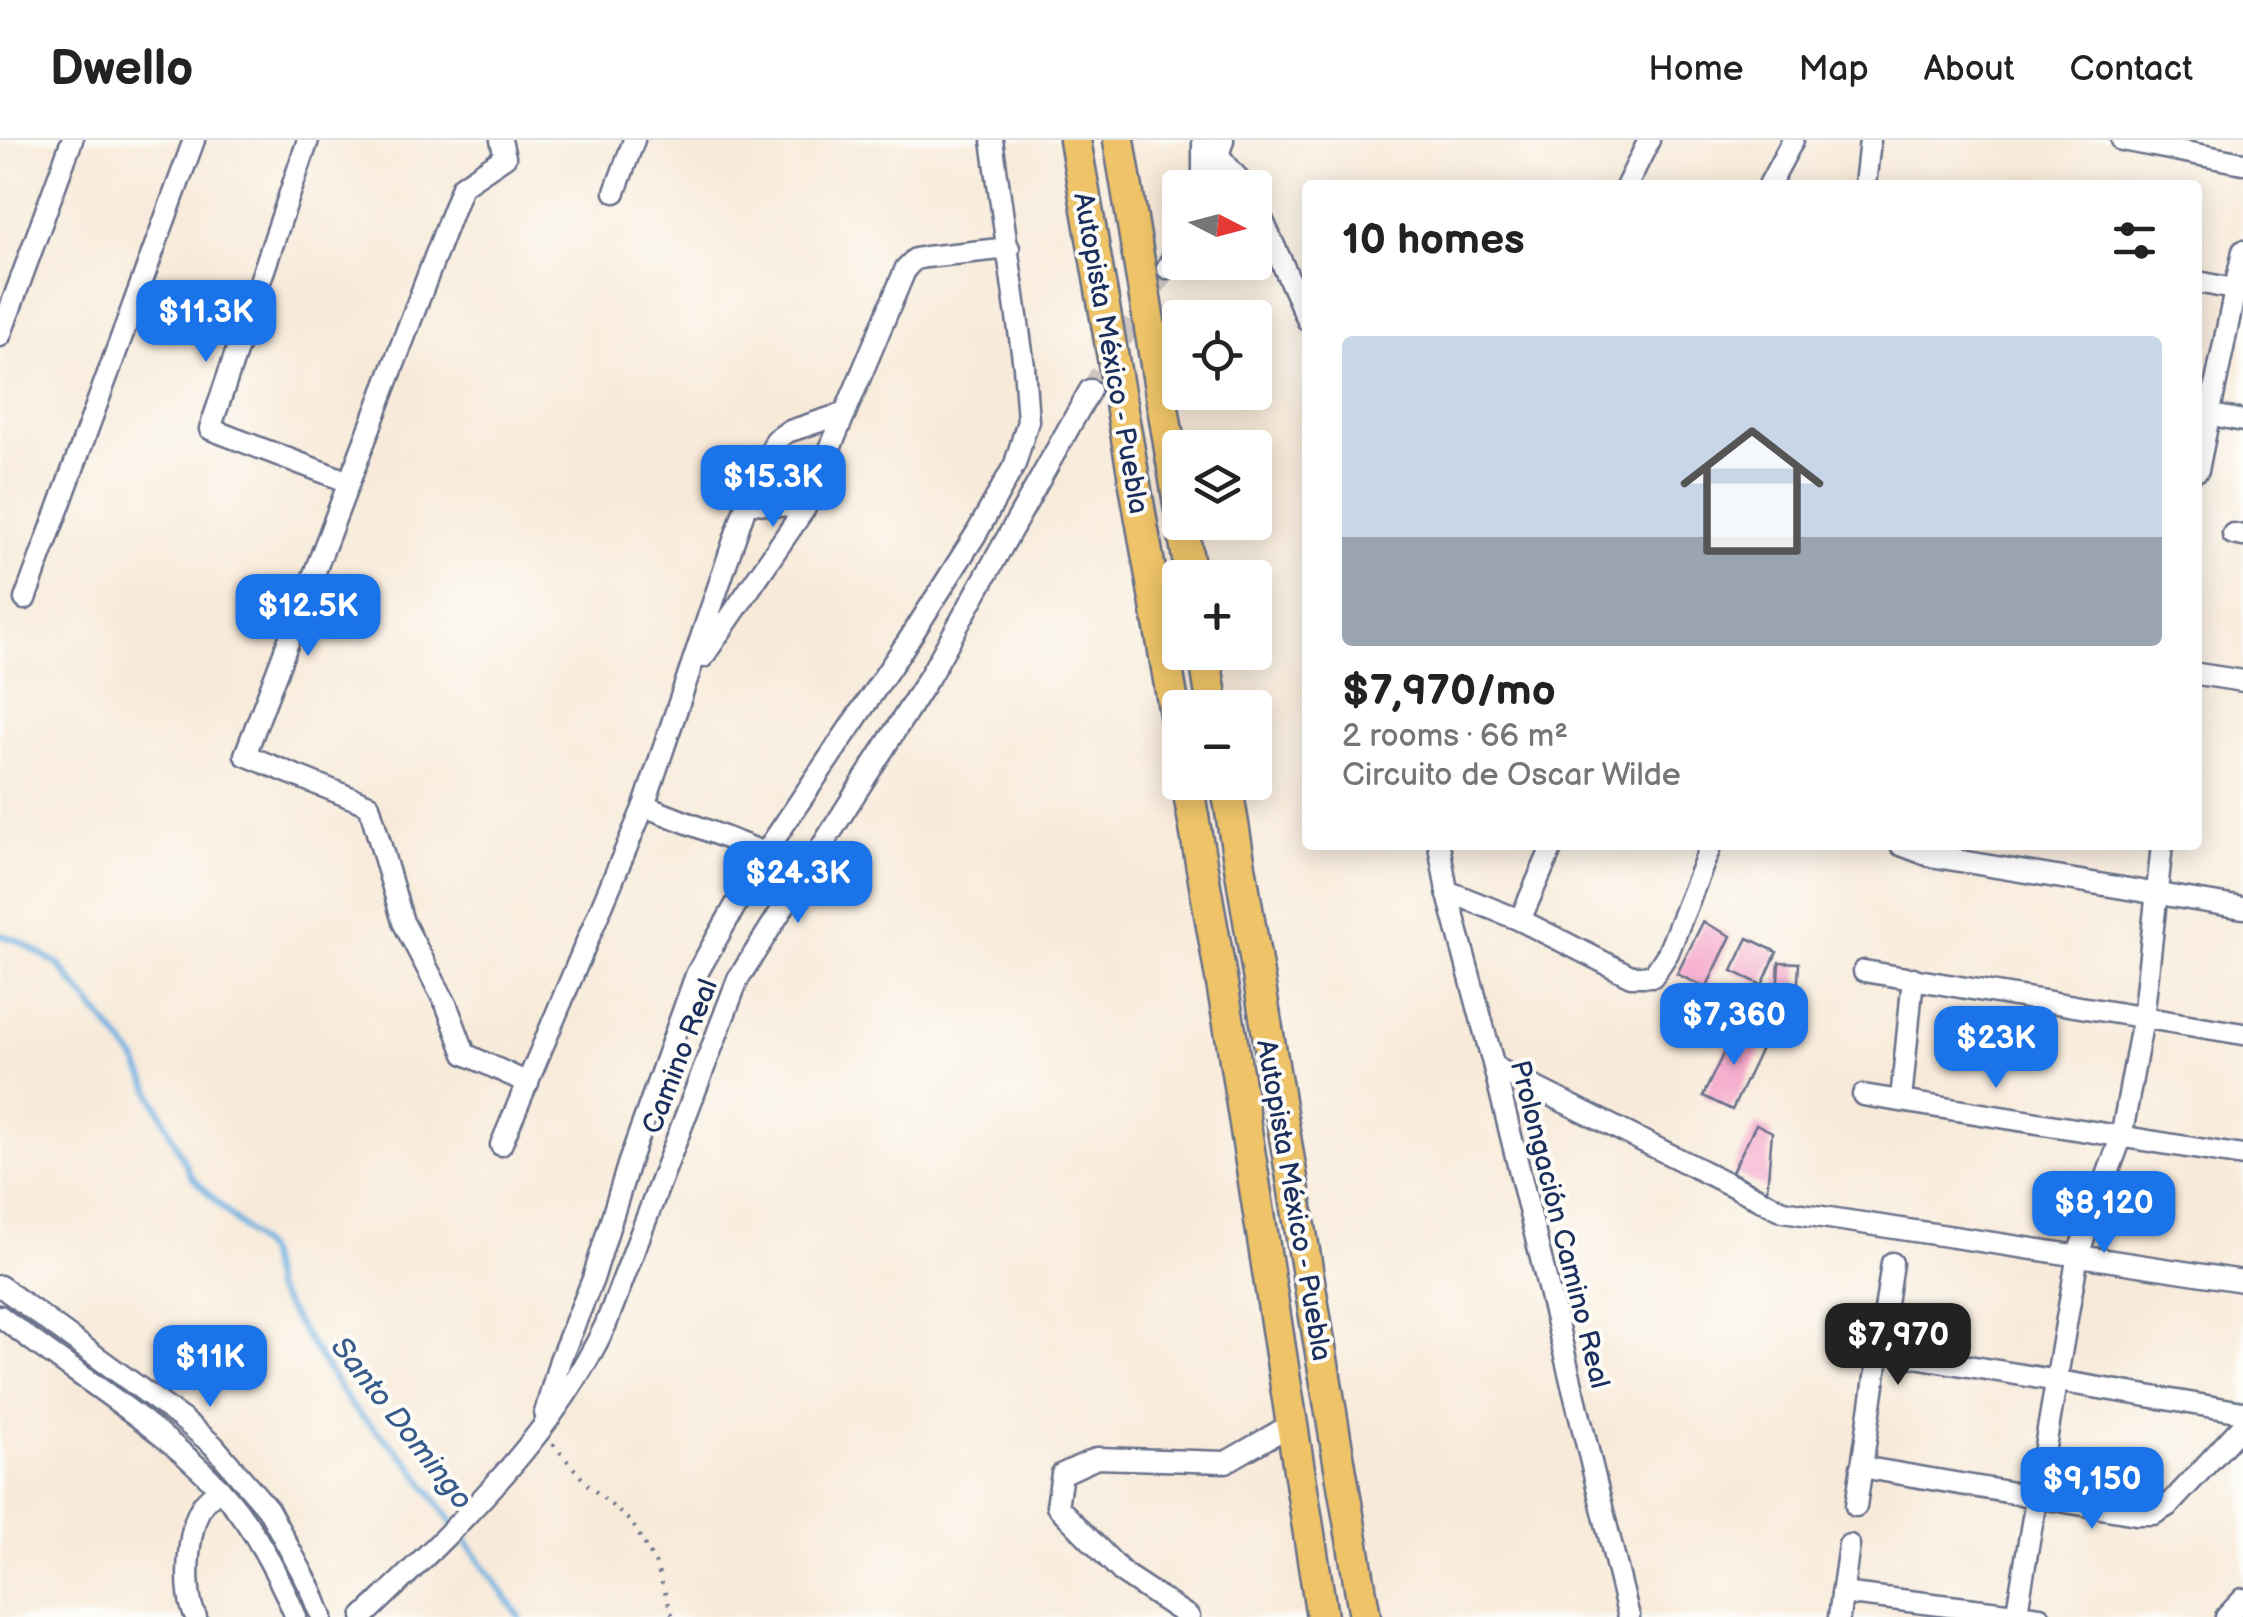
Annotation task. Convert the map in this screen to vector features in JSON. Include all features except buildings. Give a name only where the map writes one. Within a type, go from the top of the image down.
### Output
[{"type":"highway","name":"Autopista México - Puebla","points":[[1076,140],[1171,690]]},
{"type":"highway","name":"Autopista México - Puebla","points":[[1119,140],[1167,430]]},
{"type":"highway","name":"Autopista México - Puebla","points":[[1190,800],[1322,1617]]},
{"type":"highway","name":"Autopista México - Puebla","points":[[1229,800],[1365,1617]]},
{"type":"street","points":[[0,336],[4,313],[72,140]]},
{"type":"street","points":[[25,599],[193,140]]},
{"type":"street","points":[[308,140],[210,429],[349,482]]},
{"type":"street","points":[[615,192],[634,140]]},
{"type":"street","points":[[540,1429],[560,1360],[592,1279],[696,975],[765,853],[910,638],[1015,464],[1028,421],[1009,248],[992,140]]},
{"type":"street","points":[[1629,180],[1649,140]]},
{"type":"street","points":[[1772,180],[1793,140]]},
{"type":"street","points":[[1866,180],[1870,140]]},
{"type":"street","points":[[2122,140],[2243,163]]},
{"type":"street","points":[[1212,147],[1231,170]]},
{"type":"street","points":[[503,148],[462,186],[245,755],[369,805],[403,922],[447,1006],[465,1054],[528,1083]]},
{"type":"street","points":[[1272,241],[1302,309]]},
{"type":"street","points":[[687,680],[805,508],[906,268],[915,259],[1009,248]]},
{"type":"street","points":[[2243,251],[2239,290],[2203,413],[2243,421]]},
{"type":"street","points":[[2202,283],[2239,290]]},
{"type":"street","name":"Camino Real","points":[[364,1617],[518,1460],[586,1367],[738,978],[930,677],[1090,390]]},
{"type":"street","points":[[502,1145],[644,806],[747,502],[776,440],[787,432],[845,413]]},
{"type":"street","points":[[747,502],[805,508]]},
{"type":"street","points":[[2202,675],[2243,680]]},
{"type":"street","points":[[644,806],[765,853]]},
{"type":"street","name":"Prolongación Camino Real","points":[[1440,850],[1629,1617]]},
{"type":"street","points":[[1520,920],[1551,850]]},
{"type":"street","points":[[1447,891],[1520,920],[1631,976],[1653,976],[1668,953],[1709,850]]},
{"type":"street","points":[[2016,1615],[2078,1254],[2120,1138],[2144,1019],[2161,850]]},
{"type":"street","points":[[1931,851],[2243,908]]},
{"type":"street","points":[[1864,970],[2243,1034]]},
{"type":"street","points":[[1901,1100],[1913,978]]},
{"type":"street","points":[[1494,1067],[1783,1211],[2243,1281]]},
{"type":"street","points":[[1863,1094],[2243,1156]]},
{"type":"street","points":[[1856,1506],[1892,1264]]},
{"type":"street","points":[[0,1286],[213,1445],[268,1509],[322,1617]]},
{"type":"street","points":[[0,1316],[162,1436],[220,1489],[283,1586],[296,1617]]},
{"type":"street","points":[[1879,1352],[2243,1412]]},
{"type":"street","points":[[1189,1617],[1124,1574],[1057,1506],[1062,1474],[1096,1458],[1226,1462],[1292,1424]]},
{"type":"street","points":[[1860,1467],[2154,1514],[2169,1504],[2243,1425]]},
{"type":"street","points":[[196,1617],[189,1605],[192,1528],[203,1504],[220,1489]]},
{"type":"street","points":[[1839,1617],[1849,1545]]},
{"type":"street","points":[[1842,1593],[2040,1617]]},
{"type":"street","points":[[2226,1617],[2243,1599]]},
{"type":"path","points":[[540,1429],[586,1484],[632,1523],[655,1562],[673,1617]]},
{"type":"waterway","name":"Santo Domingo","points":[[0,935],[17,940],[58,964],[136,1060],[191,1176],[266,1251],[273,1287],[352,1407],[409,1462],[520,1617]]},
{"type":"tunnel","points":[[1090,390],[1162,276]]}]
